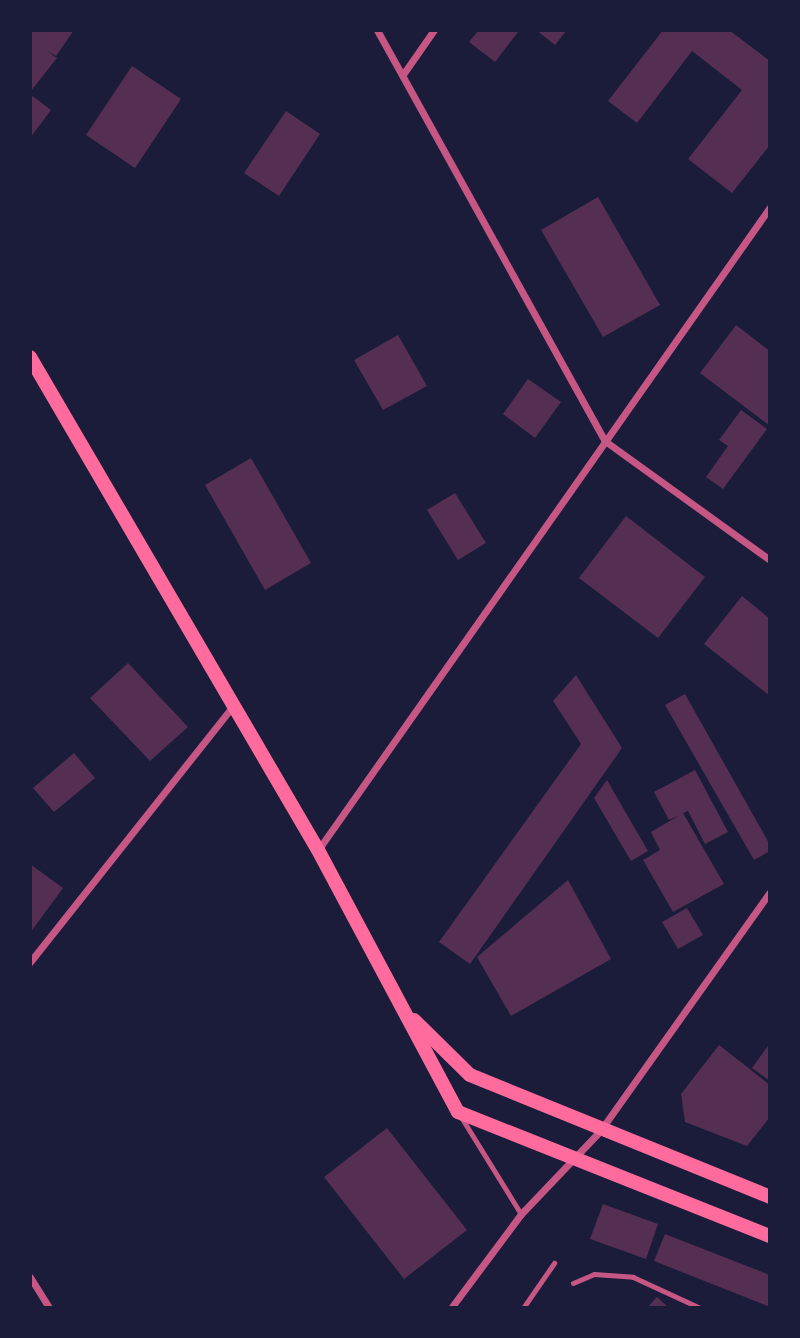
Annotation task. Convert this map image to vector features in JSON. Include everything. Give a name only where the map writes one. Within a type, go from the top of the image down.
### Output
[{"type":"main road","points":[[30,357],[231,708],[318,850],[458,1112],[770,1236]]},
{"type":"main road","points":[[403,1009],[470,1075],[770,1197]]},
{"type":"street","points":[[377,30],[404,74],[605,441],[770,560]]},
{"type":"street","points":[[404,74],[434,30]]},
{"type":"street","points":[[318,850],[770,207]]},
{"type":"street","points":[[30,962],[231,708]]},
{"type":"street","points":[[451,1308],[521,1214],[600,1130],[770,892]]},
{"type":"street","points":[[30,1277],[49,1308]]},
{"type":"lane","points":[[458,1112],[521,1214]]},
{"type":"lane","points":[[523,1308],[554,1263]]},
{"type":"lane","points":[[573,1283],[594,1275],[633,1277],[700,1308]]},
{"type":"building","points":[[30,30],[74,30],[56,56],[46,50],[57,58],[30,92]]},
{"type":"building","points":[[479,30],[518,32],[495,62],[469,42]]},
{"type":"building","points":[[536,30],[567,30],[555,45]]},
{"type":"building","points":[[663,30],[729,30],[770,61],[770,145],[732,193],[688,159],[742,90],[692,51],[637,123],[608,101]]},
{"type":"building","points":[[132,66],[181,99],[135,168],[86,135]]},
{"type":"building","points":[[31,95],[51,110],[30,138],[30,97]]},
{"type":"building","points":[[286,111],[320,134],[279,196],[244,173]]},
{"type":"building","points":[[598,197],[660,305],[603,337],[541,230]]},
{"type":"building","points":[[736,325],[770,351],[770,426],[700,373]]},
{"type":"building","points":[[398,335],[427,386],[383,410],[354,360]]},
{"type":"building","points":[[528,379],[561,402],[535,438],[503,414]]},
{"type":"building","points":[[741,410],[767,429],[723,489],[706,477],[728,446],[719,440]]},
{"type":"building","points":[[251,458],[311,563],[265,590],[205,485]]},
{"type":"building","points":[[455,493],[486,543],[458,560],[427,510]]},
{"type":"building","points":[[626,516],[705,577],[658,638],[579,578]]},
{"type":"building","points":[[742,596],[770,619],[770,696],[704,644]]},
{"type":"building","points":[[128,663],[188,727],[150,761],[90,698]]},
{"type":"building","points":[[576,675],[622,748],[470,964],[439,942],[581,744],[553,701]]},
{"type":"building","points":[[685,694],[770,845],[770,851],[754,860],[665,705]]},
{"type":"building","points":[[74,753],[95,778],[54,812],[33,788]]},
{"type":"building","points":[[695,770],[728,832],[705,844],[688,811],[683,813],[724,884],[673,912],[643,860],[660,850],[651,832],[680,815],[669,820],[654,792]]},
{"type":"building","points":[[607,780],[648,851],[631,861],[594,798]]},
{"type":"building","points":[[30,864],[63,888],[30,933]]},
{"type":"building","points":[[568,880],[611,959],[511,1016],[477,957]]},
{"type":"building","points":[[687,908],[703,935],[678,949],[662,922]]},
{"type":"building","points":[[770,1043],[770,1081],[752,1068]]},
{"type":"building","points":[[719,1045],[770,1085],[770,1117],[747,1146],[685,1122],[681,1094]]},
{"type":"building","points":[[387,1128],[467,1230],[404,1279],[324,1177]]},
{"type":"building","points":[[603,1204],[658,1224],[646,1259],[590,1239]]},
{"type":"building","points":[[665,1234],[770,1275],[770,1307],[654,1261]]},
{"type":"building","points":[[657,1297],[669,1308],[647,1308]]}]
